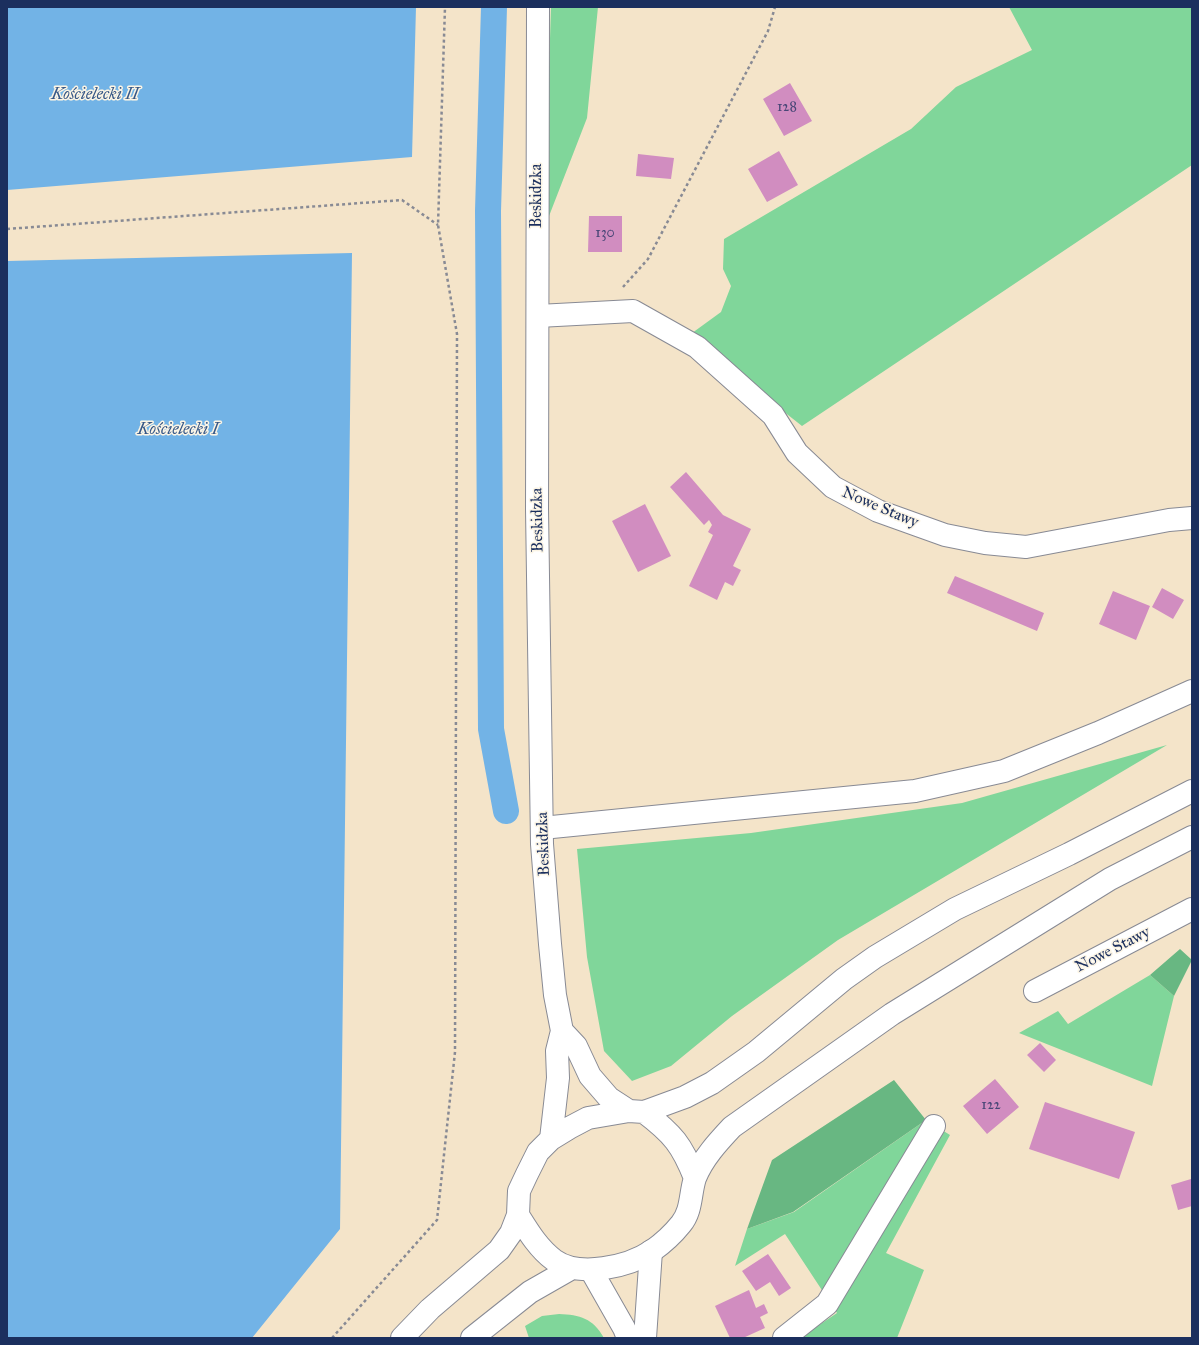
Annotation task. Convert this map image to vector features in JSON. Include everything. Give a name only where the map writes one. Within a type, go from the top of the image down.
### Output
[{"type":"main road","name":"Beskidzka","points":[[538,7],[536,163],[538,316],[537,508],[542,828],[555,996],[562,1031],[557,1051],[558,1078],[552,1139]]},
{"type":"main road","name":"Nowe Stawy","points":[[538,316],[599,312],[633,312],[697,347],[773,415],[797,453],[833,487],[878,511],[945,535],[985,543],[1026,546],[1169,520],[1192,518]]},
{"type":"main road","points":[[542,828],[915,791],[1004,771],[1098,733],[1192,691]]},
{"type":"main road","points":[[402,1338],[430,1309],[500,1250],[511,1232],[518,1214],[520,1191],[527,1174],[538,1152],[552,1139],[588,1118],[636,1112],[685,1097],[712,1082],[756,1052],[844,979],[869,961],[955,909],[1069,854],[1192,791]]},
{"type":"main road","points":[[472,1338],[530,1292],[582,1269],[611,1267],[651,1251],[667,1239],[682,1223],[691,1202],[695,1178],[712,1149],[732,1127],[885,1018],[1110,879],[1192,837]]},
{"type":"main road","name":"Nowe Stawy","points":[[1035,991],[1192,909]]},
{"type":"main road","points":[[562,1031],[576,1046],[590,1076],[609,1098],[662,1125],[675,1139],[686,1155],[695,1178]]},
{"type":"main road","points":[[784,1338],[827,1304],[934,1126]]},
{"type":"main road","points":[[518,1214],[539,1246],[554,1260],[582,1269],[624,1328],[628,1338]]},
{"type":"main road","points":[[645,1338],[651,1251]]},
{"type":"path","points":[[332,1338],[437,1220],[455,1052],[457,334],[438,225],[444,7]]},
{"type":"path","points":[[599,312],[648,259],[768,32],[775,7]]},
{"type":"path","points":[[7,230],[402,200],[438,225]]},
{"type":"green space","points":[[551,7],[598,7],[587,118],[544,229]]},
{"type":"green space","points":[[1009,7],[1192,7],[1192,165],[802,426],[688,336],[721,312],[731,286],[723,269],[724,239],[911,129],[956,87],[1032,50]]},
{"type":"green space","points":[[1167,745],[838,940],[732,1016],[671,1066],[632,1081],[604,1051],[587,957],[577,849],[751,833],[962,803]]},
{"type":"green space","points":[[1180,949],[1192,960],[1174,996],[1150,975]]},
{"type":"green space","points":[[1150,975],[1174,996],[1152,1086],[1019,1033],[1058,1011],[1068,1024]]},
{"type":"green space","points":[[894,1080],[926,1120],[793,1212],[747,1229],[772,1160]]},
{"type":"green space","points":[[926,1120],[950,1135],[886,1253],[924,1270],[897,1338],[800,1338],[837,1313],[785,1234],[735,1266],[747,1229],[794,1212]]},
{"type":"green space","points":[[559,1314],[573,1315],[585,1319],[600,1331],[604,1338],[529,1338],[525,1326],[542,1316]]},
{"type":"water","name":"Kościelecki II","points":[[7,7],[416,7],[412,157],[7,190]]},
{"type":"water","name":"Kościelecki I","points":[[352,253],[340,1229],[252,1338],[7,1338],[7,261]]},
{"type":"building","points":[[790,83],[812,121],[784,136],[763,99]]},
{"type":"building","points":[[779,151],[798,185],[767,202],[748,169]]},
{"type":"building","points":[[638,154],[674,158],[671,179],[636,176]]},
{"type":"building","points":[[589,216],[622,216],[622,252],[588,252]]},
{"type":"building","points":[[686,472],[723,515],[751,529],[733,566],[741,570],[733,586],[725,582],[717,600],[689,586],[713,535],[708,532],[712,525],[709,520],[704,525],[670,487]]},
{"type":"building","points":[[645,504],[671,556],[638,572],[612,521]]},
{"type":"building","points":[[955,576],[1044,613],[1037,631],[947,593]]},
{"type":"building","points":[[1162,588],[1184,600],[1173,619],[1152,607]]},
{"type":"building","points":[[1113,591],[1150,606],[1136,640],[1099,624]]},
{"type":"building","points":[[1040,1043],[1056,1060],[1044,1072],[1027,1055]]},
{"type":"building","points":[[995,1079],[1019,1107],[987,1134],[963,1106]]},
{"type":"building","points":[[1045,1102],[1135,1132],[1119,1179],[1029,1149]]},
{"type":"building","points":[[1191,1179],[1192,1206],[1178,1210],[1171,1185]]},
{"type":"building","points":[[768,1254],[791,1288],[779,1296],[770,1282],[756,1291],[742,1271]]},
{"type":"building","points":[[749,1290],[756,1308],[764,1304],[768,1313],[760,1317],[765,1328],[743,1338],[730,1338],[715,1306]]},
{"type":"waterway","points":[[494,7],[488,211],[491,729],[506,811]]}]
